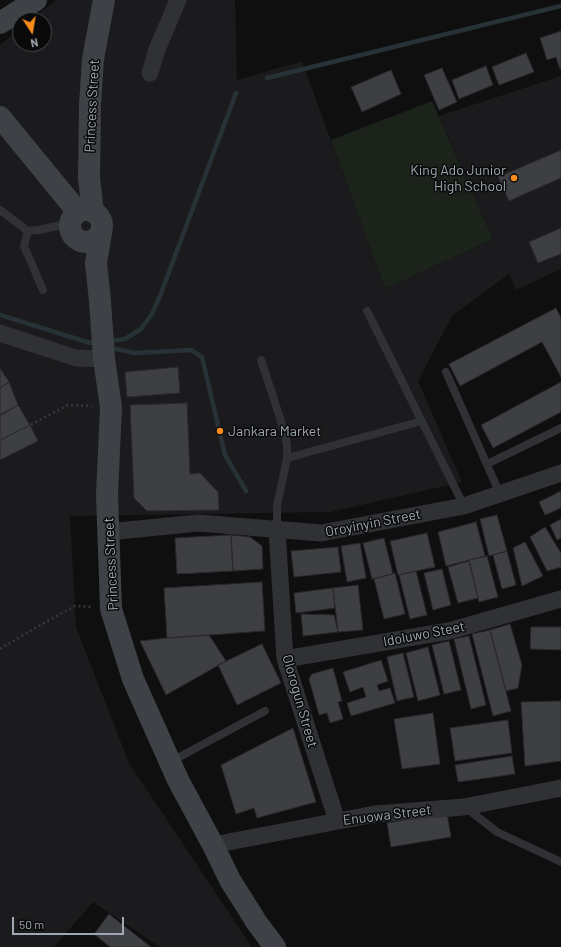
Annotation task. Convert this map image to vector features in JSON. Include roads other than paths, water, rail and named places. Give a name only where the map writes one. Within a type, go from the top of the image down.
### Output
[{"type":"street","points":[[0,23],[36,0]]},
{"type":"street","name":"Princess Street","points":[[104,0],[93,59],[90,105],[89,178],[80,222],[99,217],[102,225],[96,263],[104,359],[111,407],[107,494],[111,609],[133,679],[178,780],[230,880],[257,923],[275,947]]},
{"type":"street","points":[[150,73],[156,52],[178,0]]},
{"type":"street","points":[[0,117],[80,222],[96,263]]},
{"type":"street","points":[[0,333],[76,358],[104,359]]},
{"type":"street","name":"Oroyinyin Street","points":[[108,532],[198,523],[321,533],[464,506],[561,473]]},
{"type":"street","name":"Olorogun Street","points":[[277,530],[285,659],[337,821]]},
{"type":"street","name":"Idoluwo Steet","points":[[285,659],[449,631],[561,599]]},
{"type":"street","name":"Enuowa Street","points":[[213,845],[375,814],[464,806],[561,788]]},
{"type":"lane","points":[[0,210],[28,231],[80,222]]},
{"type":"lane","points":[[28,231],[24,246],[43,290]]},
{"type":"lane","points":[[368,311],[464,506]]},
{"type":"lane","points":[[261,360],[287,444],[287,458],[277,506],[277,530]]},
{"type":"lane","points":[[446,372],[500,494]]},
{"type":"lane","points":[[287,458],[422,421]]},
{"type":"lane","points":[[486,464],[561,428]]},
{"type":"lane","points":[[170,762],[265,711]]},
{"type":"lane","points":[[464,806],[497,832],[561,862]]},
{"type":"waterway","points":[[267,78],[561,6]]},
{"type":"waterway","points":[[109,341],[125,339],[141,329],[152,314],[236,93]]},
{"type":"waterway","points":[[0,315],[90,343],[97,342]]},
{"type":"waterway","points":[[108,347],[134,353],[191,350],[202,357],[225,455],[246,491]]},
{"type":"place","name":"King Ado Junior High School","points":[[514,178]]},
{"type":"place","name":"Jankara Market","points":[[220,431]]}]
